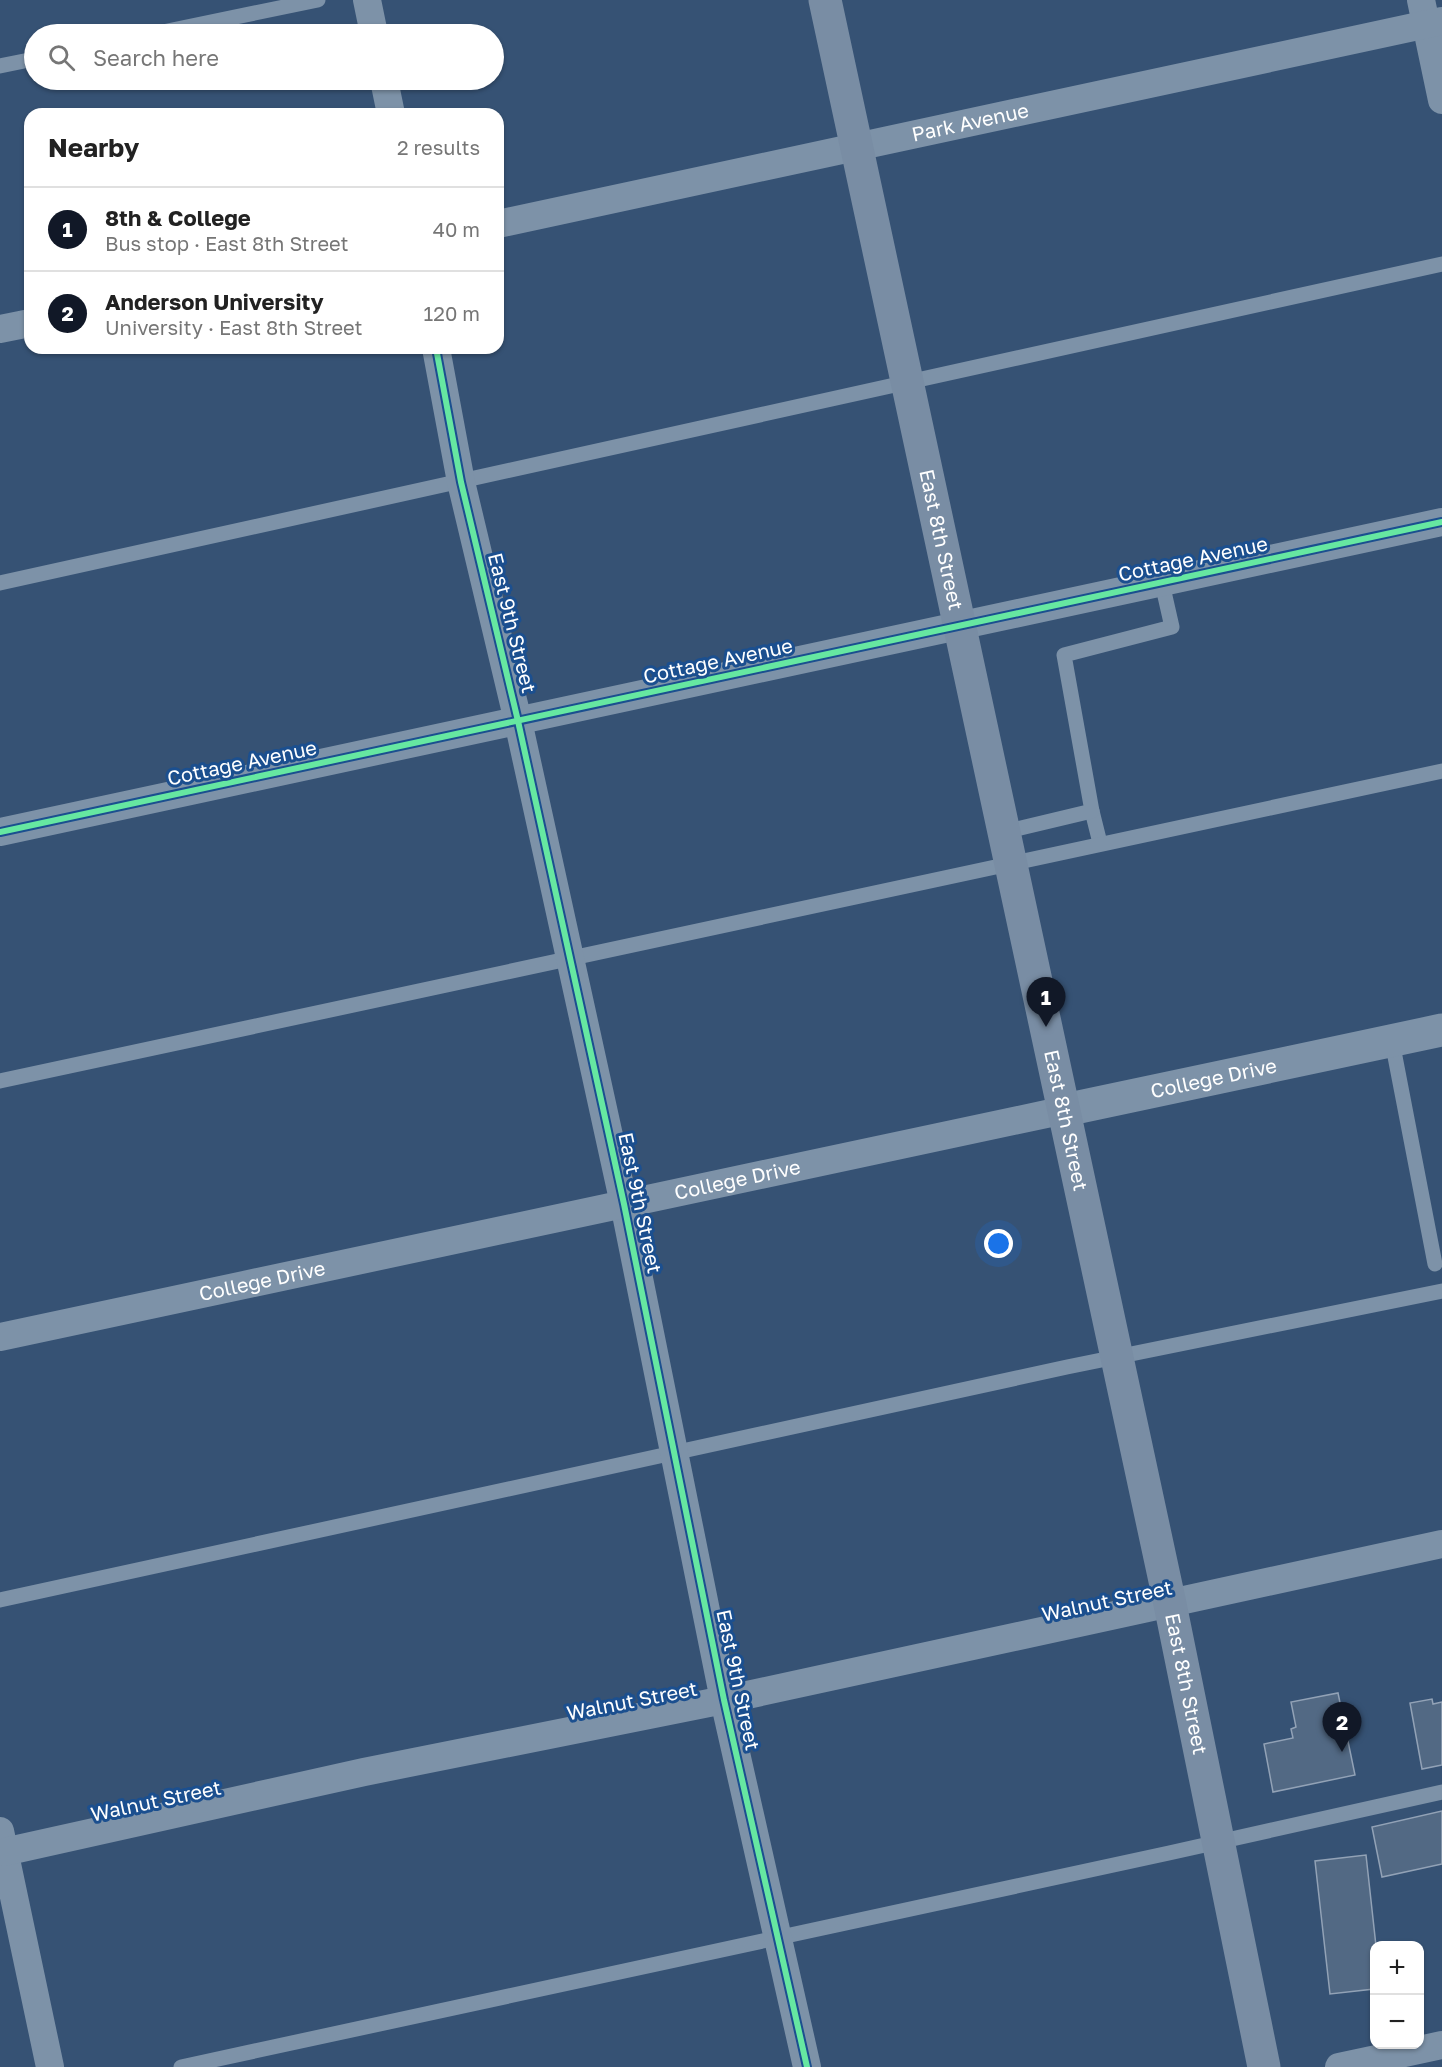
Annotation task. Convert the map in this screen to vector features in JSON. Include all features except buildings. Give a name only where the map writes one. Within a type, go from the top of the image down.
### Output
[{"type":"main road","name":"East 8th Street","points":[[825,0],[1065,1110],[1170,1605],[1264,2067]]},
{"type":"street","points":[[367,0],[372,24]]},
{"type":"street","points":[[1430,15],[1442,100]]},
{"type":"street","name":"Park Avenue","points":[[504,223],[856,146],[1430,15]]},
{"type":"street","points":[[386,90],[390,108]]},
{"type":"street","points":[[0,329],[24,324]]},
{"type":"street","name":"East 9th Street","points":[[437,354],[461,482],[518,721],[624,1204],[724,1700],[807,2067]]},
{"type":"street","name":"Cottage Avenue","points":[[0,832],[1442,522]]},
{"type":"street","name":"College Drive","points":[[0,1337],[1442,1030]]},
{"type":"street","name":"Walnut Street","points":[[1,1845],[724,1700],[1170,1605],[1442,1544]]},
{"type":"street","points":[[1,1845],[50,2067]]},
{"type":"street","points":[[1340,2067],[1442,2045]]},
{"type":"lane","points":[[202,24],[318,0]]},
{"type":"lane","points":[[0,66],[24,61]]},
{"type":"lane","points":[[0,583],[1442,264]]},
{"type":"lane","points":[[1100,843],[1092,811],[1064,656],[1172,627],[1162,583]]},
{"type":"lane","points":[[0,1081],[1442,771]]},
{"type":"lane","points":[[1004,832],[1092,811]]},
{"type":"lane","points":[[1392,1041],[1436,1264]]},
{"type":"lane","points":[[0,1600],[1117,1357],[1442,1291]]},
{"type":"lane","points":[[181,2067],[1442,1792]]},
{"type":"cycle path","points":[[437,354],[461,482],[518,721],[624,1204],[724,1700],[807,2067]]},
{"type":"cycle path","points":[[0,832],[1442,522]]},
{"type":"place","name":"8th & College","points":[[1046,1027]]},
{"type":"place","name":"Anderson University","points":[[1342,1752]]}]
